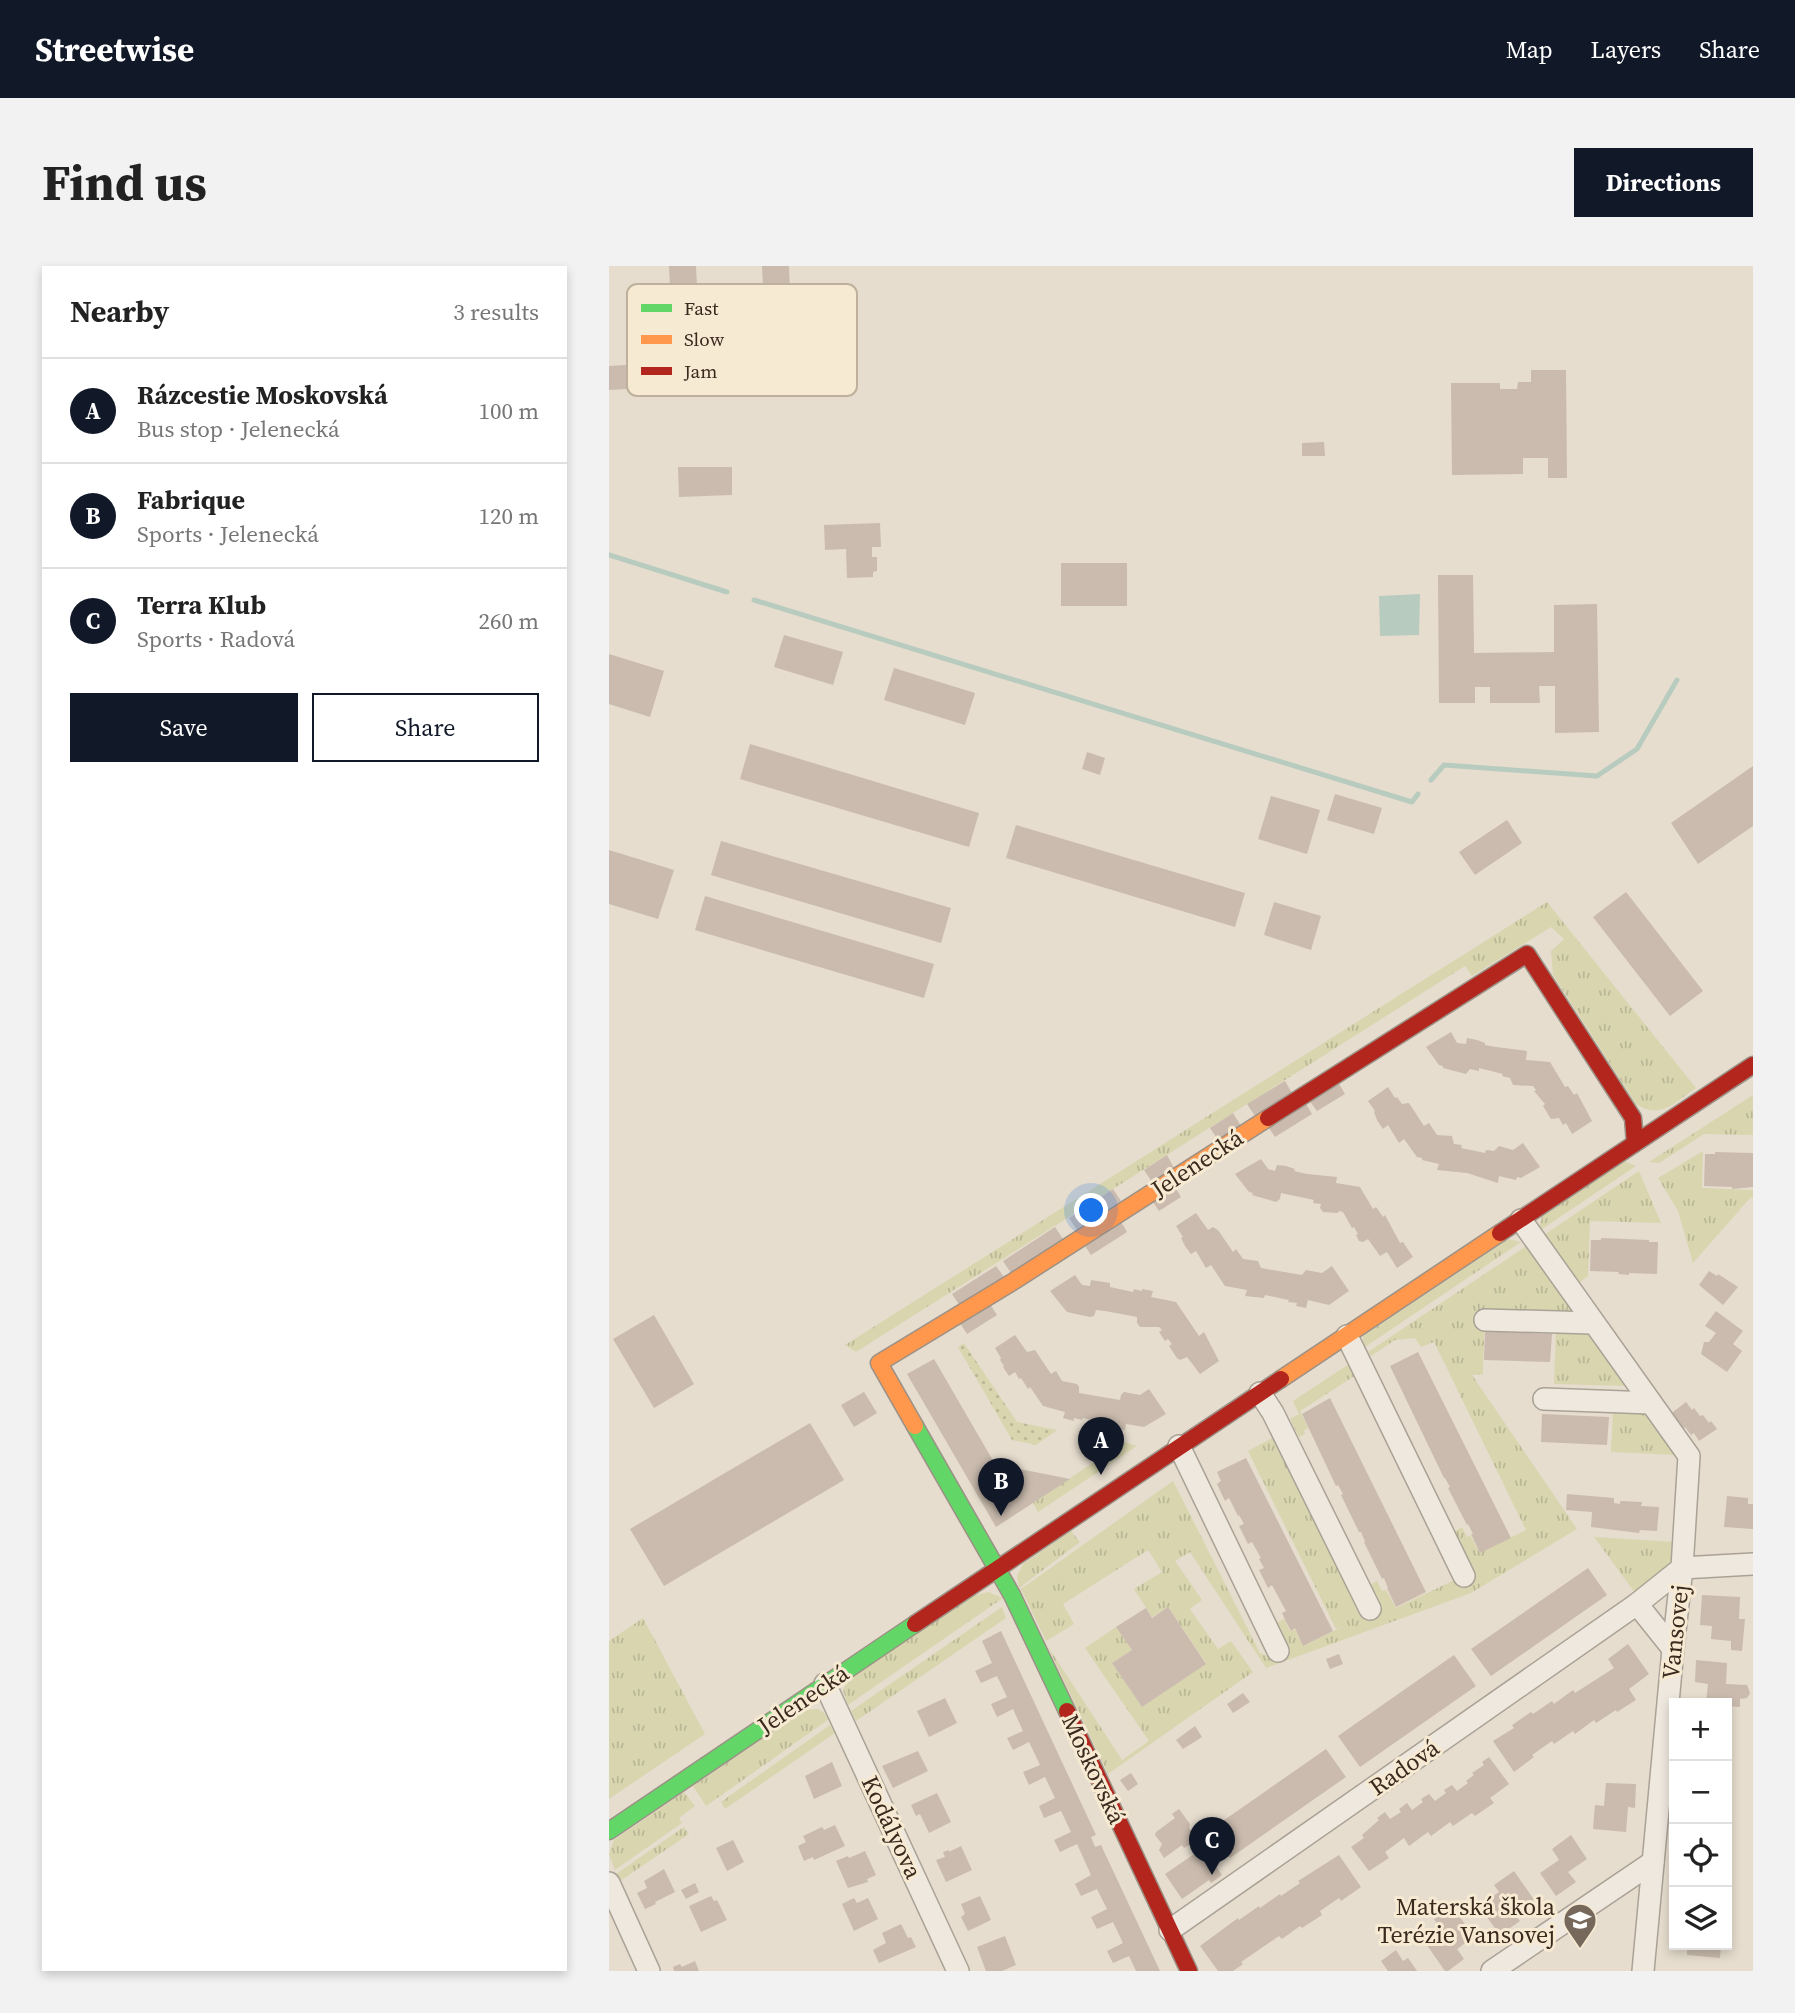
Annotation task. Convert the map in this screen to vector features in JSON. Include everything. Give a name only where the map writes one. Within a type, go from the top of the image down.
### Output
[{"type":"street","name":"Jelenecká","points":[[997,1568],[879,1363],[1014,1281],[1527,954],[1633,1118],[1635,1143]]},
{"type":"street","name":"Jelenecká","points":[[609,1830],[1179,1446],[1753,1065]]},
{"type":"street","points":[[1521,1220],[1689,1456],[1682,1568],[1753,1563]]},
{"type":"street","points":[[1485,1320],[1593,1323]]},
{"type":"street","points":[[1347,1336],[1464,1576]]},
{"type":"street","points":[[1260,1393],[1273,1413],[1370,1609]]},
{"type":"street","points":[[1544,1399],[1651,1403]]},
{"type":"street","points":[[1179,1446],[1278,1651]]},
{"type":"street","name":"Moskovská","points":[[997,1568],[1189,1971]]},
{"type":"street","name":"Radová","points":[[1170,1930],[1637,1604],[1682,1568]]},
{"type":"street","name":"Vansovej","points":[[1643,1971],[1682,1568]]},
{"type":"street","points":[[1637,1604],[1673,1648]]},
{"type":"street","name":"Kodályova","points":[[825,1684],[958,1971]]},
{"type":"street","points":[[1492,1971],[1653,1862]]},
{"type":"street","points":[[609,1883],[649,1971]]},
{"type":"street","points":[[1619,1884],[1648,1905]]},
{"type":"green space","points":[[1547,902],[1696,1088],[1660,1110],[1636,1104],[1553,975],[1551,951],[1564,939],[1551,927],[1472,976],[1465,966],[856,1352],[845,1345]]},
{"type":"green space","points":[[1753,1095],[1753,1135],[1704,1134],[1659,1163],[1649,1162]]},
{"type":"green space","points":[[1703,1151],[1702,1188],[1753,1190],[1753,1199],[1751,1197],[1693,1263],[1678,1211],[1658,1178]]},
{"type":"green space","points":[[1624,1161],[1636,1166],[1539,1231],[1542,1216]]},
{"type":"green space","points":[[1639,1171],[1661,1223],[1590,1221],[1588,1276],[1576,1285],[1541,1237]]},
{"type":"green space","points":[[1508,1239],[1521,1242],[1362,1349],[1363,1336]]},
{"type":"green space","points":[[1528,1245],[1574,1312],[1485,1309],[1483,1374],[1472,1375],[1577,1529],[1471,1593],[1266,1668],[1190,1552],[1175,1561],[1202,1600],[1190,1609],[1218,1649],[1231,1641],[1253,1672],[1108,1774],[1047,1645],[1122,1760],[1149,1741],[1085,1648],[1116,1627],[1132,1650],[1112,1663],[1142,1707],[1206,1663],[1168,1607],[1152,1617],[1134,1589],[1162,1572],[1148,1550],[1063,1604],[1074,1624],[1046,1641],[1021,1589],[1173,1481],[1260,1653],[1268,1656],[1271,1661],[1281,1657],[1287,1646],[1276,1623],[1284,1619],[1290,1631],[1295,1629],[1303,1646],[1344,1626],[1336,1629],[1248,1451],[1274,1437],[1362,1616],[1379,1608],[1368,1586],[1377,1581],[1382,1591],[1386,1590],[1396,1608],[1471,1572],[1452,1533],[1462,1527],[1480,1553],[1526,1530],[1434,1342],[1421,1347],[1415,1338],[1395,1340],[1371,1356],[1368,1352]]},
{"type":"green space","points":[[1556,1329],[1587,1330],[1627,1386],[1554,1384]]},
{"type":"green space","points":[[964,1343],[1017,1422],[1057,1430],[1036,1445],[1012,1440],[958,1347]]},
{"type":"green space","points":[[1349,1364],[1356,1375],[1300,1411],[1308,1428],[1304,1430],[1305,1434],[1299,1437],[1290,1419],[1299,1414],[1293,1401]]},
{"type":"green space","points":[[1613,1410],[1644,1411],[1676,1455],[1611,1452]]},
{"type":"green space","points":[[1124,1442],[1137,1446],[1038,1512],[1033,1503]]},
{"type":"green space","points":[[1071,1531],[1080,1542],[1019,1588],[1017,1576],[1023,1564]]},
{"type":"green space","points":[[1594,1537],[1675,1542],[1673,1569],[1638,1597]]},
{"type":"green space","points":[[988,1592],[1003,1598],[848,1705],[843,1690],[847,1681],[973,1596]]},
{"type":"green space","points":[[1002,1607],[1006,1618],[856,1721],[851,1711]]},
{"type":"green space","points":[[643,1618],[705,1734],[609,1799],[609,1641]]},
{"type":"green space","points":[[818,1709],[829,1719],[706,1806],[693,1786],[803,1710]]},
{"type":"green space","points":[[830,1725],[835,1733],[725,1809],[721,1802]]},
{"type":"green space","points":[[684,1792],[695,1806],[679,1818],[682,1823],[615,1870],[609,1854],[614,1840]]},
{"type":"green space","points":[[684,1827],[689,1834],[620,1881],[616,1874]]},
{"type":"shaded area","points":[[1420,594],[1419,635],[1380,636],[1379,596]]},
{"type":"building","points":[[669,266],[696,266],[697,284],[670,284]]},
{"type":"building","points":[[762,266],[789,266],[790,284],[763,284]]},
{"type":"building","points":[[627,365],[627,389],[609,390],[609,366]]},
{"type":"building","points":[[1531,370],[1566,370],[1567,478],[1548,478],[1548,458],[1523,458],[1523,474],[1452,475],[1451,383],[1500,383],[1500,389],[1517,389],[1518,382],[1531,382]]},
{"type":"building","points":[[1324,442],[1325,456],[1302,456],[1302,443]]},
{"type":"building","points":[[678,467],[732,467],[732,495],[679,497]]},
{"type":"building","points":[[880,523],[881,547],[872,547],[872,557],[877,557],[877,571],[873,572],[873,577],[847,578],[846,549],[825,550],[824,525]]},
{"type":"building","points":[[1061,563],[1127,563],[1127,606],[1061,606]]},
{"type":"building","points":[[1438,575],[1473,575],[1474,653],[1554,652],[1554,605],[1597,604],[1599,732],[1555,733],[1555,686],[1539,686],[1540,703],[1490,703],[1490,687],[1475,687],[1475,703],[1439,703]]},
{"type":"building","points":[[784,635],[843,652],[833,685],[774,667]]},
{"type":"building","points":[[609,654],[664,671],[650,717],[609,704]]},
{"type":"building","points":[[894,668],[975,693],[965,725],[884,700]]},
{"type":"building","points":[[750,744],[979,813],[969,847],[740,779]]},
{"type":"building","points":[[1087,752],[1105,758],[1100,775],[1082,769]]},
{"type":"building","points":[[1753,766],[1753,826],[1698,864],[1671,823]]},
{"type":"building","points":[[1335,794],[1382,808],[1374,834],[1327,820]]},
{"type":"building","points":[[1271,796],[1320,810],[1307,854],[1258,839]]},
{"type":"building","points":[[1507,820],[1522,843],[1475,875],[1459,852]]},
{"type":"building","points":[[1016,825],[1245,893],[1235,927],[1006,858]]},
{"type":"building","points":[[721,841],[951,908],[941,943],[711,875]]},
{"type":"building","points":[[609,850],[674,870],[658,919],[609,904]]},
{"type":"building","points":[[1626,892],[1703,991],[1670,1016],[1593,917]]},
{"type":"building","points":[[705,896],[934,964],[924,998],[695,930]]},
{"type":"building","points":[[1274,902],[1321,916],[1311,950],[1264,935]]},
{"type":"building","points":[[1451,1032],[1457,1043],[1466,1044],[1467,1038],[1477,1040],[1485,1045],[1527,1051],[1526,1060],[1550,1062],[1565,1087],[1568,1086],[1574,1095],[1577,1093],[1592,1121],[1572,1134],[1566,1123],[1563,1125],[1559,1118],[1551,1119],[1533,1086],[1513,1085],[1510,1078],[1502,1076],[1503,1074],[1479,1068],[1479,1071],[1470,1069],[1466,1074],[1443,1068],[1426,1047]]},
{"type":"building","points":[[1285,1081],[1292,1093],[1255,1116],[1247,1104]]},
{"type":"building","points":[[1338,1082],[1345,1094],[1317,1111],[1309,1100]]},
{"type":"building","points":[[1388,1087],[1402,1104],[1409,1103],[1424,1126],[1429,1123],[1437,1135],[1452,1136],[1454,1144],[1462,1145],[1461,1148],[1485,1153],[1486,1150],[1494,1151],[1499,1146],[1513,1150],[1523,1143],[1540,1167],[1521,1178],[1517,1177],[1516,1180],[1499,1176],[1498,1183],[1467,1173],[1437,1170],[1439,1164],[1417,1157],[1404,1139],[1399,1143],[1388,1125],[1383,1129],[1377,1120],[1368,1101]]},
{"type":"building","points":[[1305,1102],[1312,1114],[1275,1137],[1267,1125]]},
{"type":"building","points":[[1233,1113],[1241,1126],[1218,1140],[1210,1128]]},
{"type":"building","points":[[1753,1153],[1753,1187],[1732,1189],[1704,1186],[1705,1154]]},
{"type":"building","points":[[1167,1155],[1174,1168],[1152,1182],[1144,1170]]},
{"type":"building","points":[[1261,1159],[1268,1169],[1275,1171],[1277,1165],[1286,1166],[1307,1174],[1337,1177],[1336,1183],[1360,1187],[1373,1209],[1376,1207],[1383,1217],[1385,1215],[1400,1243],[1403,1242],[1413,1257],[1397,1268],[1387,1252],[1380,1256],[1368,1239],[1359,1241],[1356,1235],[1358,1234],[1343,1212],[1323,1212],[1321,1204],[1313,1203],[1314,1200],[1281,1193],[1276,1202],[1252,1195],[1235,1174]]},
{"type":"building","points":[[1174,1185],[1181,1197],[1159,1211],[1151,1199]]},
{"type":"building","points":[[1113,1189],[1121,1201],[1077,1230],[1069,1218]]},
{"type":"building","points":[[1196,1213],[1208,1230],[1213,1227],[1218,1230],[1233,1252],[1236,1249],[1243,1259],[1258,1261],[1261,1268],[1302,1275],[1306,1270],[1322,1273],[1332,1266],[1349,1291],[1329,1305],[1308,1300],[1306,1308],[1296,1306],[1297,1303],[1288,1302],[1289,1300],[1265,1295],[1264,1298],[1245,1296],[1247,1290],[1225,1286],[1211,1265],[1206,1268],[1196,1251],[1191,1254],[1176,1226]]},
{"type":"building","points":[[1120,1220],[1127,1232],[1091,1255],[1083,1243]]},
{"type":"building","points":[[1055,1227],[1063,1239],[1011,1273],[1003,1261]]},
{"type":"building","points":[[1601,1238],[1658,1242],[1657,1274],[1629,1275],[1590,1271],[1591,1240]]},
{"type":"building","points":[[996,1266],[1004,1277],[960,1306],[952,1294]]},
{"type":"building","points":[[1709,1271],[1738,1287],[1723,1305],[1699,1285]]},
{"type":"building","points":[[1075,1275],[1082,1285],[1090,1286],[1091,1280],[1110,1283],[1110,1287],[1133,1292],[1134,1289],[1153,1291],[1151,1297],[1176,1302],[1199,1336],[1204,1332],[1219,1361],[1200,1374],[1187,1357],[1180,1360],[1177,1358],[1169,1346],[1172,1344],[1168,1339],[1165,1341],[1159,1327],[1140,1327],[1137,1317],[1105,1311],[1096,1310],[1094,1316],[1090,1317],[1067,1312],[1050,1291]]},
{"type":"building","points":[[990,1304],[997,1315],[967,1334],[960,1323]]},
{"type":"building","points":[[1716,1311],[1743,1331],[1733,1344],[1742,1351],[1727,1372],[1701,1354],[1704,1342],[1709,1342],[1716,1333],[1705,1326]]},
{"type":"building","points":[[654,1315],[694,1384],[654,1408],[613,1339]]},
{"type":"building","points":[[1485,1331],[1552,1334],[1550,1362],[1484,1360]]},
{"type":"building","points":[[1015,1335],[1027,1352],[1035,1350],[1051,1374],[1056,1371],[1062,1381],[1077,1384],[1079,1393],[1120,1400],[1124,1392],[1140,1395],[1149,1389],[1166,1414],[1144,1427],[1126,1424],[1125,1430],[1083,1418],[1074,1418],[1074,1421],[1063,1418],[1065,1412],[1043,1406],[1015,1372],[1009,1376],[1003,1367],[995,1348]]},
{"type":"building","points":[[1418,1352],[1511,1538],[1480,1553],[1390,1366]]},
{"type":"building","points":[[934,1359],[995,1464],[1070,1479],[996,1527],[907,1374]]},
{"type":"building","points":[[864,1392],[877,1413],[854,1427],[841,1405]]},
{"type":"building","points":[[1330,1398],[1426,1592],[1396,1607],[1302,1414]]},
{"type":"building","points":[[1686,1402],[1717,1429],[1699,1441],[1694,1433],[1691,1435],[1669,1415]]},
{"type":"building","points":[[1542,1414],[1609,1417],[1607,1445],[1541,1442]]},
{"type":"building","points":[[810,1423],[844,1480],[664,1586],[630,1529]]},
{"type":"building","points":[[1246,1458],[1333,1631],[1303,1646],[1295,1628],[1291,1631],[1286,1622],[1282,1613],[1286,1611],[1272,1585],[1268,1588],[1259,1570],[1264,1568],[1259,1559],[1261,1558],[1252,1542],[1248,1544],[1239,1526],[1244,1524],[1229,1498],[1225,1501],[1217,1484],[1221,1481],[1217,1472]]},
{"type":"building","points":[[1567,1494],[1614,1498],[1614,1503],[1642,1502],[1641,1506],[1659,1507],[1657,1531],[1640,1530],[1639,1533],[1591,1527],[1592,1512],[1566,1510]]},
{"type":"building","points":[[1727,1496],[1748,1498],[1748,1504],[1753,1504],[1753,1529],[1724,1527]]},
{"type":"building","points":[[1588,1568],[1607,1595],[1491,1676],[1471,1649]]},
{"type":"building","points":[[1702,1595],[1740,1597],[1739,1619],[1745,1619],[1742,1651],[1731,1650],[1731,1641],[1711,1639],[1712,1626],[1700,1625]]},
{"type":"building","points":[[1168,1607],[1206,1664],[1142,1707],[1112,1663],[1132,1650],[1116,1627],[1146,1608],[1152,1618]]},
{"type":"building","points":[[1001,1631],[1096,1835],[1091,1837],[1095,1847],[1101,1845],[1160,1971],[1136,1971],[1129,1956],[1113,1963],[1107,1951],[1123,1943],[1113,1922],[1097,1929],[1091,1917],[1107,1909],[1097,1889],[1081,1896],[1075,1884],[1091,1875],[1077,1844],[1060,1852],[1054,1840],[1071,1832],[1061,1811],[1044,1818],[1039,1806],[1055,1798],[1045,1777],[1029,1785],[1023,1772],[1040,1765],[1029,1742],[1013,1750],[1007,1738],[1023,1731],[1013,1709],[997,1717],[991,1704],[1007,1697],[997,1676],[981,1683],[975,1671],[992,1663],[982,1641]]},
{"type":"building","points":[[1628,1644],[1649,1674],[1629,1689],[1636,1700],[1596,1723],[1594,1720],[1575,1734],[1573,1731],[1554,1744],[1552,1741],[1514,1772],[1493,1741],[1514,1728],[1512,1725],[1531,1712],[1533,1714],[1552,1701],[1554,1704],[1573,1690],[1575,1693],[1614,1668],[1608,1659]]},
{"type":"building","points":[[1339,1654],[1343,1664],[1330,1669],[1326,1659]]},
{"type":"building","points":[[1454,1655],[1476,1686],[1360,1767],[1338,1736]]},
{"type":"building","points":[[1696,1660],[1727,1663],[1726,1684],[1747,1685],[1750,1693],[1747,1698],[1740,1699],[1740,1707],[1732,1706],[1732,1698],[1707,1698],[1708,1684],[1695,1682]]},
{"type":"building","points":[[1243,1693],[1250,1702],[1233,1713],[1227,1704]]},
{"type":"building","points":[[945,1698],[957,1723],[929,1737],[917,1711]]},
{"type":"building","points":[[1195,1726],[1202,1737],[1183,1749],[1176,1740]]},
{"type":"building","points":[[1326,1749],[1346,1777],[1230,1858],[1210,1830]]},
{"type":"building","points":[[918,1751],[928,1771],[893,1788],[882,1766]]},
{"type":"building","points":[[1489,1757],[1509,1784],[1490,1798],[1494,1803],[1453,1826],[1450,1822],[1431,1836],[1428,1832],[1409,1846],[1404,1838],[1385,1852],[1389,1858],[1369,1871],[1351,1847],[1364,1838],[1362,1835],[1379,1820],[1377,1818],[1385,1812],[1390,1819],[1401,1812],[1399,1809],[1407,1803],[1412,1810],[1429,1794],[1435,1801],[1452,1785],[1457,1791],[1468,1783],[1466,1781],[1474,1775],[1472,1773],[1484,1765],[1482,1762]]},
{"type":"building","points":[[832,1762],[842,1786],[814,1799],[805,1776]]},
{"type":"building","points":[[1131,1773],[1138,1784],[1128,1791],[1120,1780]]},
{"type":"building","points":[[1606,1783],[1636,1784],[1635,1808],[1628,1807],[1626,1832],[1593,1829],[1595,1805],[1604,1806]]},
{"type":"building","points":[[937,1793],[951,1822],[929,1833],[920,1814],[916,1816],[911,1805]]},
{"type":"building","points":[[1179,1809],[1195,1836],[1190,1840],[1192,1843],[1184,1848],[1182,1845],[1164,1858],[1159,1850],[1162,1844],[1155,1835],[1175,1818],[1172,1814]]},
{"type":"building","points":[[835,1825],[845,1846],[814,1860],[813,1857],[804,1861],[798,1846],[806,1842],[803,1836],[822,1827],[824,1830]]},
{"type":"building","points":[[1571,1835],[1587,1859],[1568,1872],[1576,1882],[1556,1896],[1540,1873],[1559,1860],[1552,1849]]},
{"type":"building","points":[[733,1840],[744,1862],[727,1871],[716,1848]]},
{"type":"building","points":[[961,1846],[972,1870],[946,1882],[936,1860],[945,1857],[943,1852]]},
{"type":"building","points":[[1203,1848],[1217,1861],[1215,1865],[1222,1875],[1211,1883],[1209,1880],[1182,1899],[1165,1874]]},
{"type":"building","points":[[865,1851],[876,1875],[867,1879],[868,1882],[848,1888],[836,1861]]},
{"type":"building","points":[[1339,1855],[1361,1887],[1320,1911],[1322,1915],[1302,1928],[1300,1926],[1282,1939],[1279,1936],[1241,1962],[1243,1964],[1233,1971],[1218,1971],[1200,1946],[1238,1918],[1239,1920],[1280,1894],[1281,1896],[1300,1883],[1298,1881]]},
{"type":"building","points":[[664,1869],[675,1892],[645,1909],[637,1893],[647,1888],[644,1881]]},
{"type":"building","points":[[1514,1871],[1535,1901],[1515,1915],[1520,1921],[1500,1935],[1479,1906],[1499,1892],[1494,1885]]},
{"type":"building","points":[[695,1883],[699,1892],[686,1899],[681,1890]]},
{"type":"building","points":[[711,1896],[714,1901],[717,1900],[727,1920],[701,1932],[689,1906]]},
{"type":"building","points":[[980,1896],[991,1920],[968,1931],[961,1917],[965,1914],[961,1904]]},
{"type":"building","points":[[854,1898],[857,1903],[868,1898],[878,1919],[854,1931],[842,1904]]},
{"type":"building","points":[[1452,1906],[1474,1937],[1457,1949],[1464,1959],[1445,1971],[1424,1941],[1441,1929],[1434,1919]]},
{"type":"building","points":[[901,1924],[916,1947],[879,1963],[873,1950],[886,1943],[882,1933]]},
{"type":"building","points":[[1005,1936],[1016,1965],[1002,1971],[986,1971],[977,1947]]},
{"type":"building","points":[[1396,1950],[1403,1961],[1408,1958],[1417,1971],[1388,1971],[1381,1961]]},
{"type":"building","points":[[1687,1950],[1721,1950],[1720,1958],[1687,1955]]},
{"type":"building","points":[[695,1961],[699,1971],[674,1971],[673,1967],[680,1964],[682,1967]]},
{"type":"waterway","points":[[609,555],[727,592]]},
{"type":"waterway","points":[[754,600],[1412,802],[1418,794]]},
{"type":"waterway","points":[[1431,780],[1444,765],[1597,776],[1637,749],[1677,680]]},
{"type":"traffic: fast","points":[[915,1426],[1012,1595],[1067,1711]]},
{"type":"traffic: fast","points":[[609,1831],[915,1624]]},
{"type":"traffic: slow","points":[[915,1426],[879,1363],[1014,1281],[1268,1118]]},
{"type":"traffic: slow","points":[[1281,1379],[1500,1233]]},
{"type":"traffic: jam","points":[[1268,1118],[1527,954],[1633,1118],[1635,1143]]},
{"type":"traffic: jam","points":[[1500,1233],[1753,1065]]},
{"type":"traffic: jam","points":[[915,1624],[1281,1379]]},
{"type":"traffic: jam","points":[[1067,1711],[1189,1971]]},
{"type":"place","name":"Rázcestie Moskovská","points":[[1101,1475]]},
{"type":"place","name":"Fabrique","points":[[1001,1516]]},
{"type":"place","name":"Terra Klub","points":[[1212,1875]]},
{"type":"place","name":"Materská škola Terézie Vansovej","points":[[1580,1950]]}]
